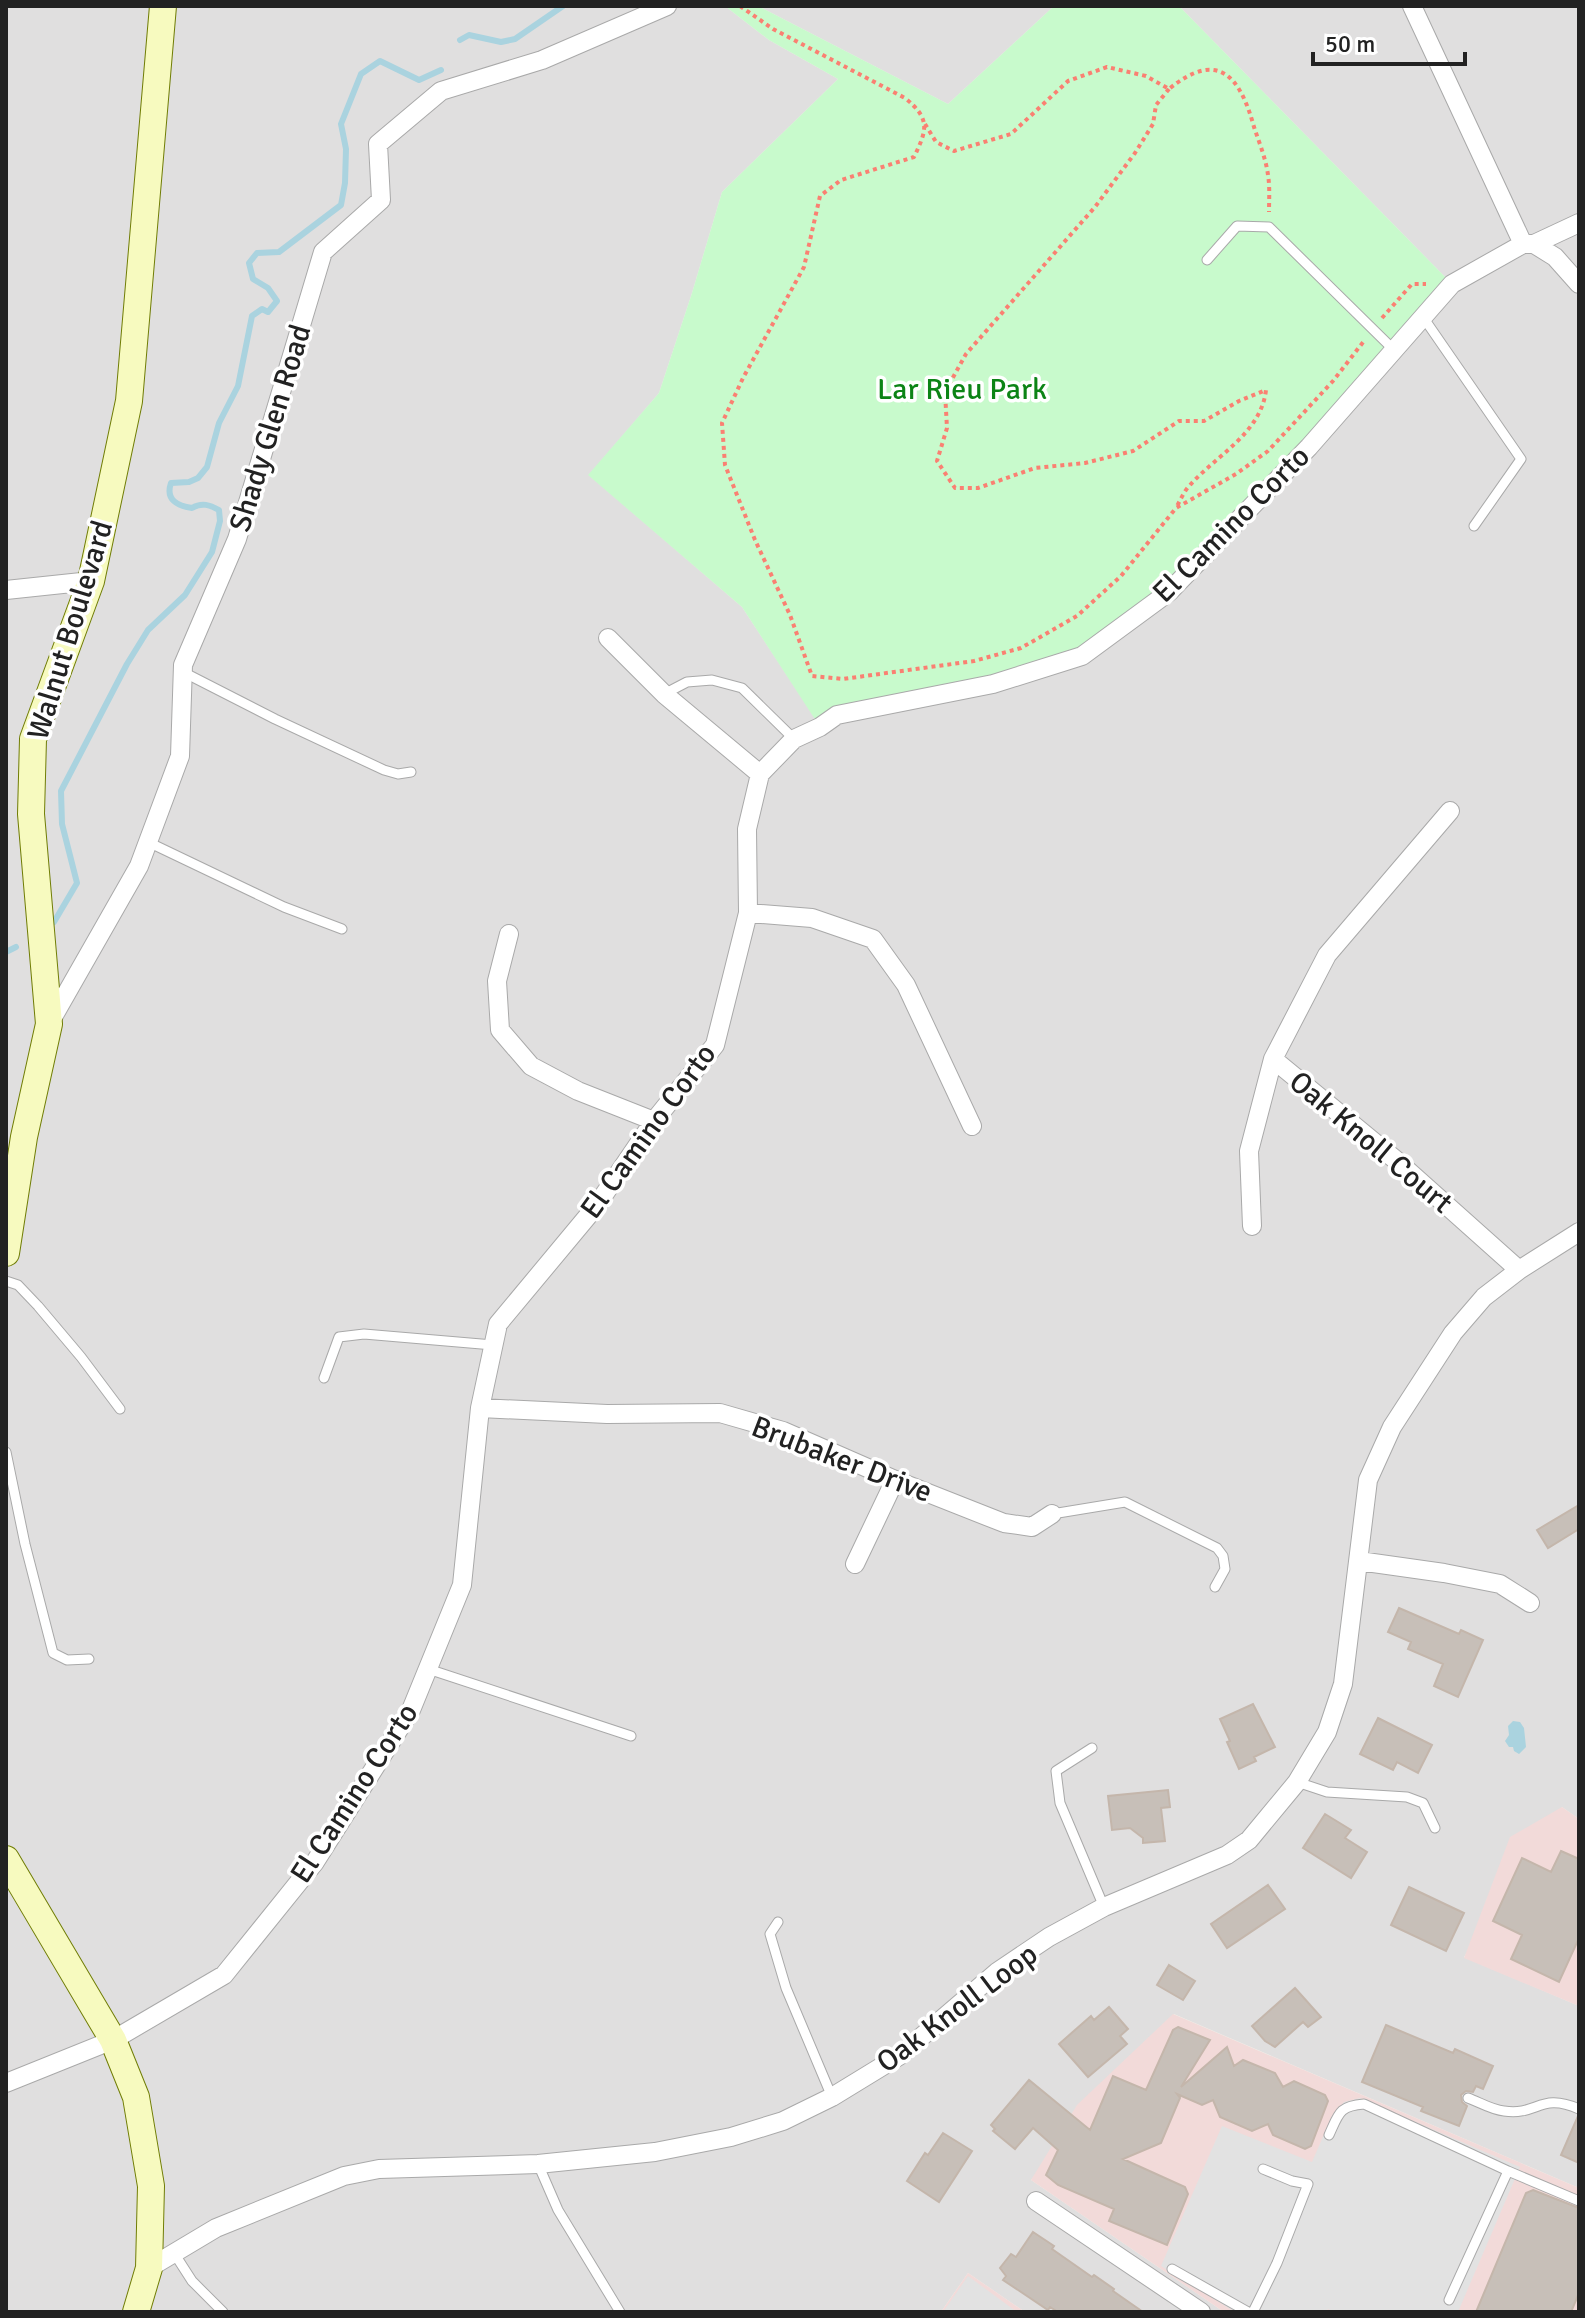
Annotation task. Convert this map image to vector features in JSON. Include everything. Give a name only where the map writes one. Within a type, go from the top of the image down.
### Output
[{"type":"street","name":"Walnut Boulevard","points":[[6,1253],[15,1134],[49,1024],[31,814],[33,739],[91,581],[129,401],[163,6]]},
{"type":"street","name":"Shady Glen Road","points":[[49,1024],[139,866],[148,842],[180,756],[183,665],[237,539],[323,252],[381,200],[378,144],[441,91],[542,60],[667,6]]},
{"type":"street","points":[[1412,6],[1528,244],[1555,257],[1579,284]]},
{"type":"street","name":"El Camino Corto","points":[[6,2083],[113,2040],[224,1975],[315,1862],[411,1710],[462,1585],[480,1408],[498,1324],[597,1205],[654,1121],[715,1045],[748,913],[747,829],[760,774],[794,739],[837,715],[993,684],[1082,656],[1169,592],[1309,447],[1452,284],[1528,244],[1579,223]]},
{"type":"street","points":[[6,590],[91,581]]},
{"type":"street","points":[[608,638],[664,694],[760,774]]},
{"type":"street","name":"Oak Knoll Court","points":[[1450,811],[1327,955],[1273,1059],[1397,1161],[1519,1270]]},
{"type":"street","points":[[748,913],[812,918],[873,939],[906,985],[972,1126]]},
{"type":"street","points":[[509,934],[497,981],[500,1030],[531,1066],[578,1091],[654,1121]]},
{"type":"street","points":[[1252,1226],[1249,1151],[1273,1059]]},
{"type":"street","name":"Oak Knoll Loop","points":[[149,2268],[216,2228],[344,2176],[379,2169],[538,2164],[655,2152],[731,2137],[783,2121],[832,2097],[899,2056],[997,1972],[1049,1937],[1104,1907],[1227,1855],[1249,1840],[1297,1782],[1327,1732],[1343,1684],[1368,1480],[1392,1427],[1453,1333],[1484,1297],[1519,1270],[1579,1232]]},
{"type":"street","name":"Brubaker Drive","points":[[480,1408],[607,1414],[720,1413],[783,1431],[1004,1523],[1032,1527],[1052,1514]]},
{"type":"street","points":[[855,1564],[895,1480]]},
{"type":"street","points":[[1359,1561],[1500,1584],[1530,1603]]},
{"type":"street","points":[[6,1859],[113,2040],[136,2097],[151,2186],[149,2268],[136,2312]]},
{"type":"street","points":[[1036,2201],[1201,2312]]},
{"type":"lane","points":[[1207,260],[1237,226],[1269,227],[1394,350]]},
{"type":"lane","points":[[1423,317],[1521,459],[1474,526]]},
{"type":"lane","points":[[183,672],[384,770],[398,774],[411,772]]},
{"type":"lane","points":[[664,694],[687,682],[712,680],[742,688],[794,739]]},
{"type":"lane","points":[[148,842],[284,907],[342,929]]},
{"type":"lane","points":[[6,1281],[18,1285],[38,1306],[120,1409]]},
{"type":"lane","points":[[324,1378],[339,1337],[364,1334],[493,1345]]},
{"type":"lane","points":[[6,1452],[25,1544],[53,1653],[67,1660],[89,1659]]},
{"type":"lane","points":[[1052,1514],[1125,1502],[1217,1548],[1223,1556],[1225,1569],[1215,1587]]},
{"type":"lane","points":[[428,1669],[631,1736]]},
{"type":"lane","points":[[1092,1748],[1056,1771],[1060,1803],[1104,1907]]},
{"type":"lane","points":[[1297,1782],[1327,1792],[1407,1797],[1423,1803],[1435,1828]]},
{"type":"lane","points":[[778,1922],[770,1934],[786,1988],[832,2097]]},
{"type":"lane","points":[[1468,2098],[1503,2111],[1528,2110],[1545,2102],[1563,2102],[1579,2109]]},
{"type":"lane","points":[[1329,2135],[1339,2113],[1347,2106],[1364,2104],[1579,2201]]},
{"type":"lane","points":[[538,2164],[558,2210],[620,2312]]},
{"type":"lane","points":[[1172,2269],[1251,2312],[1277,2263],[1308,2184],[1263,2169]]},
{"type":"lane","points":[[1449,2300],[1508,2171]]},
{"type":"lane","points":[[174,2253],[192,2281],[223,2312]]},
{"type":"path","points":[[740,6],[773,29],[905,98],[915,107],[936,142],[954,151],[1011,134],[1068,81],[1107,67],[1146,76],[1169,89]]},
{"type":"path","points":[[924,122],[925,134],[914,157],[841,180],[820,196],[804,267],[722,423],[725,465],[790,615],[812,676],[843,679],[974,661],[1021,648],[1077,616],[1121,576],[1176,508],[1187,487],[1252,427],[1264,406],[1266,390],[1204,421],[1179,421],[1133,451],[1085,463],[1035,468],[978,488],[955,488],[937,461],[947,428],[945,392],[966,354],[1095,207],[1153,124],[1156,105],[1184,77],[1206,69],[1225,74],[1237,83],[1249,109],[1268,175],[1269,227]]},
{"type":"path","points":[[1176,508],[1236,474],[1268,451],[1333,381],[1395,301],[1412,284],[1452,284]]},
{"type":"shaded area","points":[[6,6],[725,6],[769,40],[838,79],[722,192],[659,393],[589,475],[742,607],[821,727],[1452,284],[1179,6],[1579,6],[1579,1819],[1562,1807],[1464,1957],[1579,2006],[1579,2188],[1174,2014],[1031,2180],[1224,2312],[1025,2312],[968,2273],[941,2312],[6,2312]]},
{"type":"shaded area","points":[[758,6],[1054,6],[948,104]]},
{"type":"shaded area","points":[[1562,1807],[1579,1819],[1579,2006],[1464,1958],[1510,1837]]},
{"type":"shaded area","points":[[1173,2014],[1579,2188],[1579,2312],[1224,2312],[1031,2180],[1077,2105]]},
{"type":"shaded area","points":[[1360,2098],[1520,2167],[1458,2312],[1333,2312],[1328,2309],[1326,2312],[1235,2312],[1161,2266],[1222,2126],[1312,2162],[1332,2116],[1344,2102]]},
{"type":"shaded area","points":[[968,2273],[1025,2312],[941,2312]]},
{"type":"shaded area","points":[[968,2276],[1017,2312],[943,2312]]},
{"type":"green space","name":"Lar Rieu Park","points":[[725,6],[758,6],[948,104],[1054,6],[1179,6],[1452,284],[1169,592],[1082,656],[820,727],[742,607],[588,475],[659,393],[722,192],[838,79],[769,40]]},
{"type":"water","points":[[1513,1721],[1520,1722],[1524,1728],[1526,1747],[1519,1754],[1505,1741],[1509,1735],[1508,1726]]},
{"type":"building","points":[[1579,1505],[1579,1529],[1548,1548],[1537,1530]]},
{"type":"building","points":[[1399,1608],[1459,1634],[1461,1630],[1483,1640],[1458,1697],[1434,1686],[1443,1664],[1408,1649],[1411,1642],[1388,1632]]},
{"type":"building","points":[[1253,1704],[1275,1747],[1254,1757],[1256,1761],[1239,1769],[1220,1719]]},
{"type":"building","points":[[1378,1718],[1432,1745],[1418,1773],[1397,1762],[1393,1770],[1360,1754]]},
{"type":"building","points":[[1168,1790],[1170,1807],[1161,1808],[1165,1841],[1143,1843],[1143,1838],[1130,1828],[1112,1830],[1108,1796]]},
{"type":"building","points":[[1325,1814],[1351,1830],[1345,1838],[1367,1852],[1351,1878],[1303,1848]]},
{"type":"building","points":[[1561,1851],[1579,1859],[1579,1938],[1559,1982],[1511,1959],[1522,1935],[1493,1921],[1522,1858],[1551,1872]]},
{"type":"building","points":[[1268,1885],[1285,1909],[1227,1948],[1211,1924]]},
{"type":"building","points":[[1409,1887],[1464,1913],[1446,1951],[1391,1925]]},
{"type":"building","points":[[1169,1965],[1195,1981],[1183,2000],[1157,1985]]},
{"type":"building","points":[[1295,1988],[1321,2017],[1308,2027],[1303,2022],[1275,2047],[1252,2026]]},
{"type":"building","points":[[1109,2007],[1128,2029],[1120,2036],[1127,2044],[1088,2077],[1059,2044],[1091,2016],[1094,2020]]},
{"type":"building","points":[[1386,2025],[1493,2066],[1483,2089],[1476,2086],[1473,2092],[1466,2091],[1461,2095],[1462,2102],[1467,2106],[1459,2126],[1421,2111],[1423,2107],[1362,2082]]},
{"type":"building","points":[[1178,2027],[1210,2040],[1181,2087],[1227,2047],[1234,2066],[1243,2060],[1275,2073],[1283,2087],[1294,2081],[1325,2095],[1328,2101],[1311,2146],[1305,2149],[1273,2135],[1268,2124],[1252,2131],[1220,2117],[1213,2100],[1202,2105],[1177,2094],[1180,2098],[1161,2143],[1123,2159],[1185,2187],[1188,2194],[1167,2245],[1109,2221],[1114,2209],[1058,2185],[1046,2175],[1058,2150],[1033,2128],[1015,2149],[993,2131],[995,2129],[991,2125],[1029,2080],[1090,2130],[1113,2076],[1146,2090],[1173,2030]]},
{"type":"building","points":[[1579,2116],[1579,2163],[1561,2155]]},
{"type":"building","points":[[943,2133],[972,2151],[939,2202],[907,2181]]},
{"type":"building","points":[[1533,2190],[1579,2208],[1579,2293],[1571,2312],[1476,2312],[1526,2193]]},
{"type":"building","points":[[1033,2232],[1054,2246],[1052,2249],[1092,2277],[1094,2275],[1143,2312],[1058,2312],[1050,2307],[1048,2310],[1003,2280],[1006,2276],[1000,2268],[1011,2254],[1016,2257]]},
{"type":"waterway","points":[[460,40],[469,35],[501,42],[515,39],[563,6]]},
{"type":"waterway","points":[[54,922],[77,883],[62,824],[61,791],[148,630],[185,595],[212,552],[220,521],[219,510],[206,505],[192,508],[182,506],[171,498],[170,489],[171,483],[198,478],[207,467],[219,423],[238,386],[252,316],[262,309],[268,312],[277,301],[268,288],[253,279],[249,263],[257,253],[279,252],[341,205],[346,149],[341,124],[361,74],[380,61],[419,80],[441,70]]},
{"type":"waterway","points":[[6,952],[16,947]]}]
